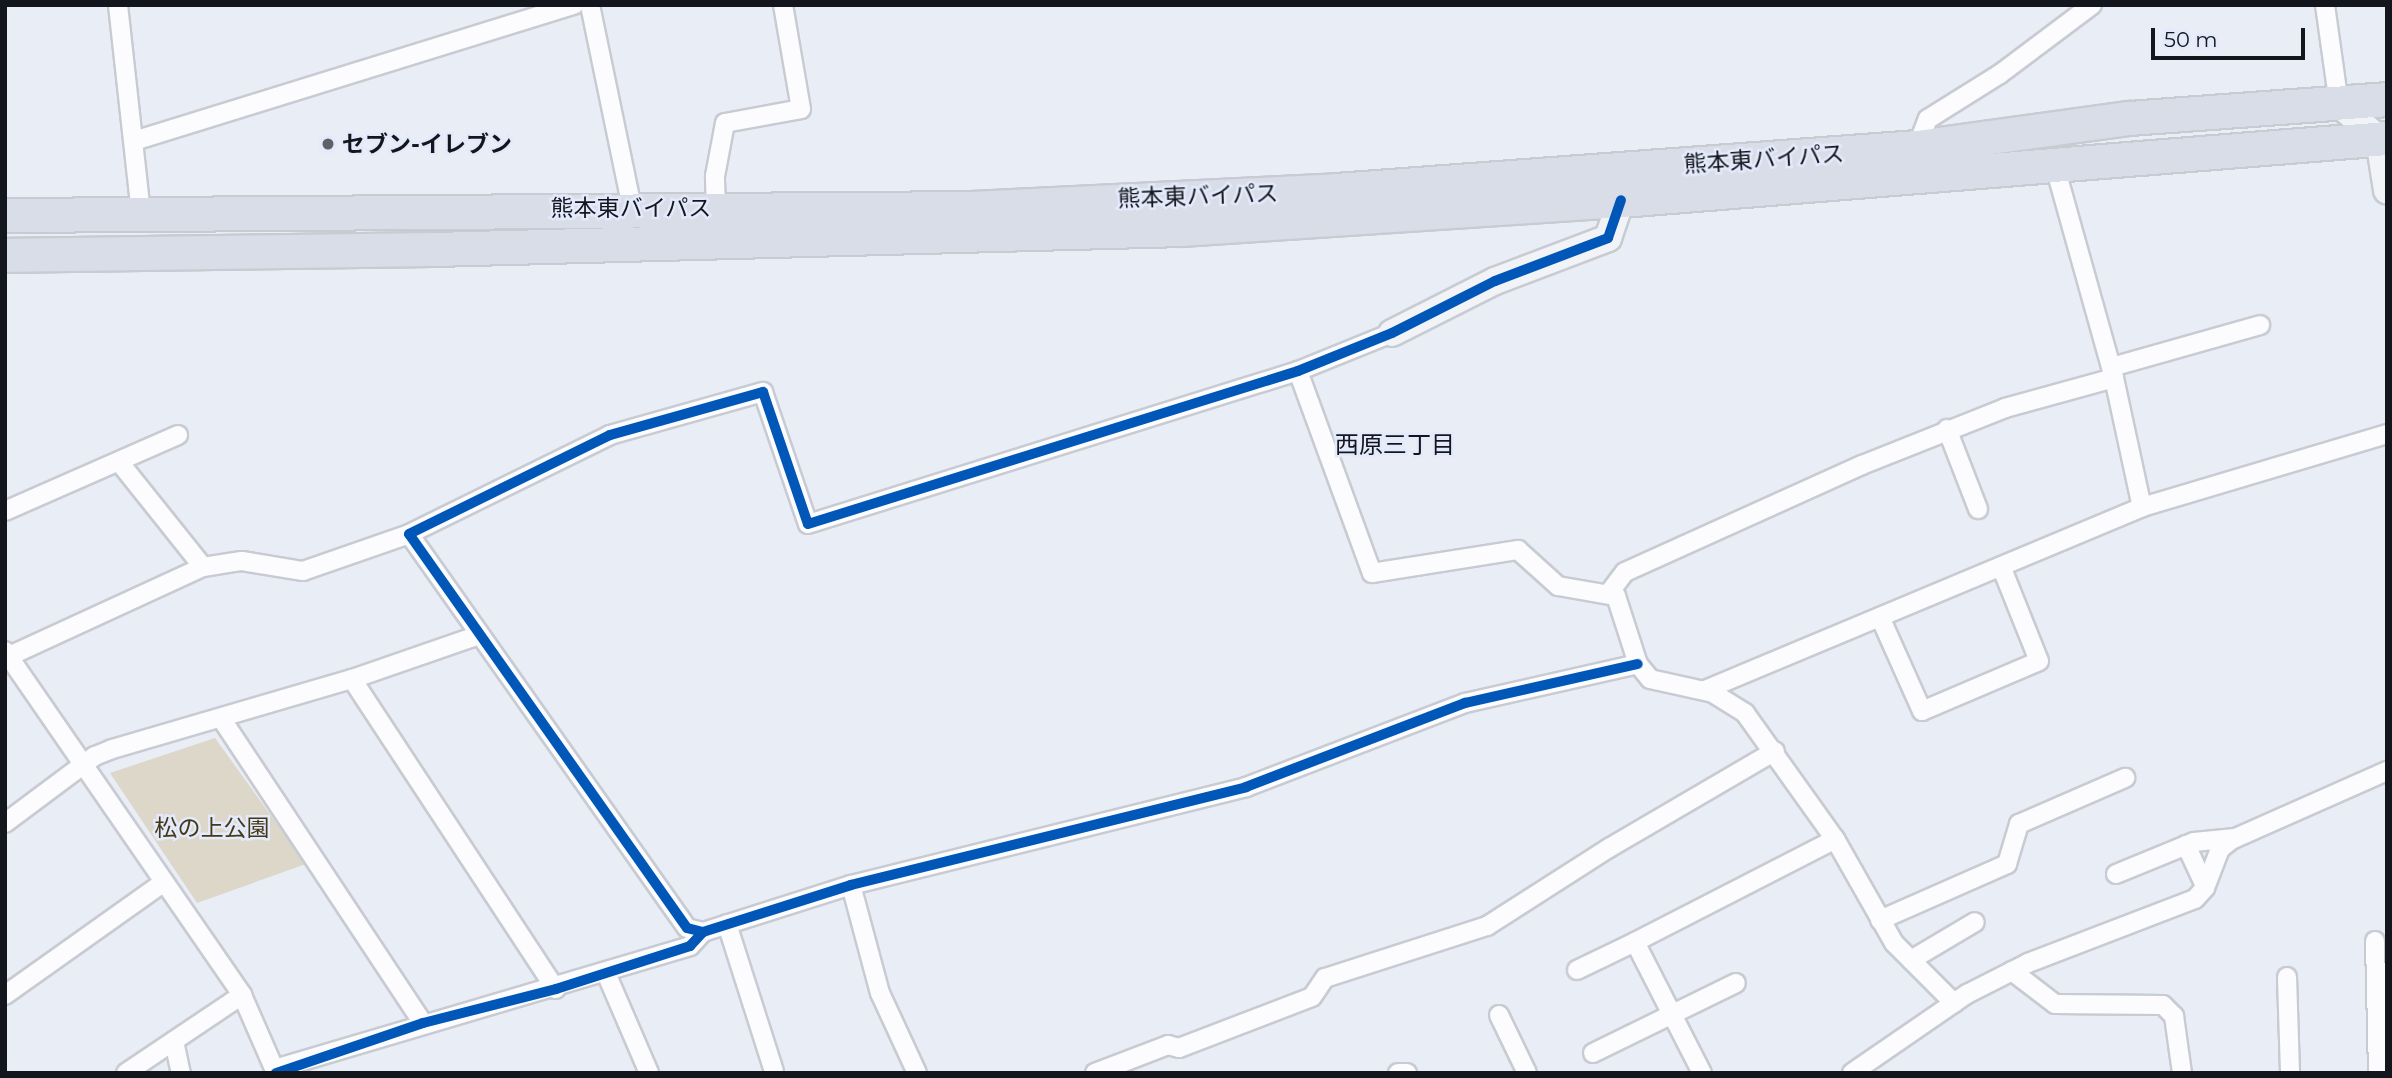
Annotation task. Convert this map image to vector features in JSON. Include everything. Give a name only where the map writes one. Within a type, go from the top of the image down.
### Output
[{"type":"highway","name":"熊本東バイパス","points":[[5,215],[632,208],[972,208],[1322,190],[1917,147],[2129,118],[2387,99]]},
{"type":"highway","name":"熊本東バイパス","points":[[5,254],[963,237],[1182,229],[1621,200],[2383,138]]},
{"type":"street","points":[[118,5],[141,215]]},
{"type":"street","points":[[134,141],[574,5]]},
{"type":"street","points":[[590,5],[632,208]]},
{"type":"street","points":[[716,208],[715,176],[725,123],[801,109],[783,5]]},
{"type":"street","points":[[1917,147],[1928,119],[2000,74],[2092,5]]},
{"type":"street","points":[[2325,5],[2339,104],[2383,138],[2387,190]]},
{"type":"street","points":[[2054,163],[2113,372],[2142,507]]},
{"type":"street","points":[[1621,200],[1608,238],[1495,281],[1392,333],[1298,371],[808,524],[763,392],[610,435],[409,534],[303,572],[242,561],[203,567],[6,655],[242,995],[276,1071],[424,1023],[556,989],[690,946],[703,932],[850,885],[1246,787],[1465,703],[1638,664]]},
{"type":"street","points":[[1609,593],[1625,572],[1947,429],[2260,325]]},
{"type":"street","points":[[1298,371],[1372,573],[1518,550],[1558,586],[1609,593],[1622,605],[1638,664],[1650,679],[1705,690],[1745,713],[1775,751],[1835,839],[1881,920],[1911,960],[1954,1003]]},
{"type":"street","points":[[1947,429],[1978,509]]},
{"type":"street","points":[[1705,690],[2142,507],[2387,433]]},
{"type":"street","points":[[5,510],[120,463],[178,435]]},
{"type":"street","points":[[120,463],[203,567]]},
{"type":"street","points":[[409,534],[687,928],[703,932]]},
{"type":"street","points":[[1880,617],[1922,711],[2039,661],[2001,566]]},
{"type":"street","points":[[5,822],[112,749],[352,679],[479,635]]},
{"type":"street","points":[[352,679],[556,989]]},
{"type":"street","points":[[221,718],[424,1023]]},
{"type":"street","points":[[1095,1073],[1168,1045],[1179,1048],[1312,997],[1325,978],[1487,926],[1609,848],[1775,751]]},
{"type":"street","points":[[1852,1073],[1954,1003],[2012,971],[2195,898],[2206,886],[2220,849],[2235,838],[2387,771]]},
{"type":"street","points":[[1881,920],[2007,864],[2019,824],[2125,778]]},
{"type":"street","points":[[2116,874],[2186,845],[2235,838]]},
{"type":"street","points":[[1577,970],[1835,839]]},
{"type":"street","points":[[2186,845],[2206,886]]},
{"type":"street","points":[[5,995],[164,882]]},
{"type":"street","points":[[850,885],[880,993],[917,1073]]},
{"type":"street","points":[[1911,960],[1975,922]]},
{"type":"street","points":[[727,924],[774,1071]]},
{"type":"street","points":[[2375,941],[2378,1073]]},
{"type":"street","points":[[1635,942],[1702,1073]]},
{"type":"street","points":[[2012,971],[2055,1004],[2163,1005],[2175,1020],[2182,1073]]},
{"type":"street","points":[[606,973],[649,1073]]},
{"type":"street","points":[[2287,977],[2290,1073]]},
{"type":"street","points":[[1592,1053],[1736,983]]},
{"type":"street","points":[[126,1073],[242,995]]},
{"type":"street","points":[[1499,1016],[1527,1073]]},
{"type":"street","points":[[174,1041],[181,1073]]},
{"type":"street","points":[[1398,1073],[1407,1073]]},
{"type":"green space","name":"松の上公園","points":[[215,738],[306,864],[197,903],[110,773]]},
{"type":"cycle path","points":[[703,932],[687,928],[409,534],[610,435],[763,392],[808,524],[1298,371],[1392,333],[1495,281],[1608,238],[1621,200]]},
{"type":"cycle path","points":[[276,1073],[423,1023],[556,989],[690,946],[703,932],[851,885],[1246,787],[1465,703],[1638,664]]},
{"type":"place","name":"セブン-イレブン","points":[[328,144]]},
{"type":"district","name":"西原三丁目","points":[[1395,445]]}]
